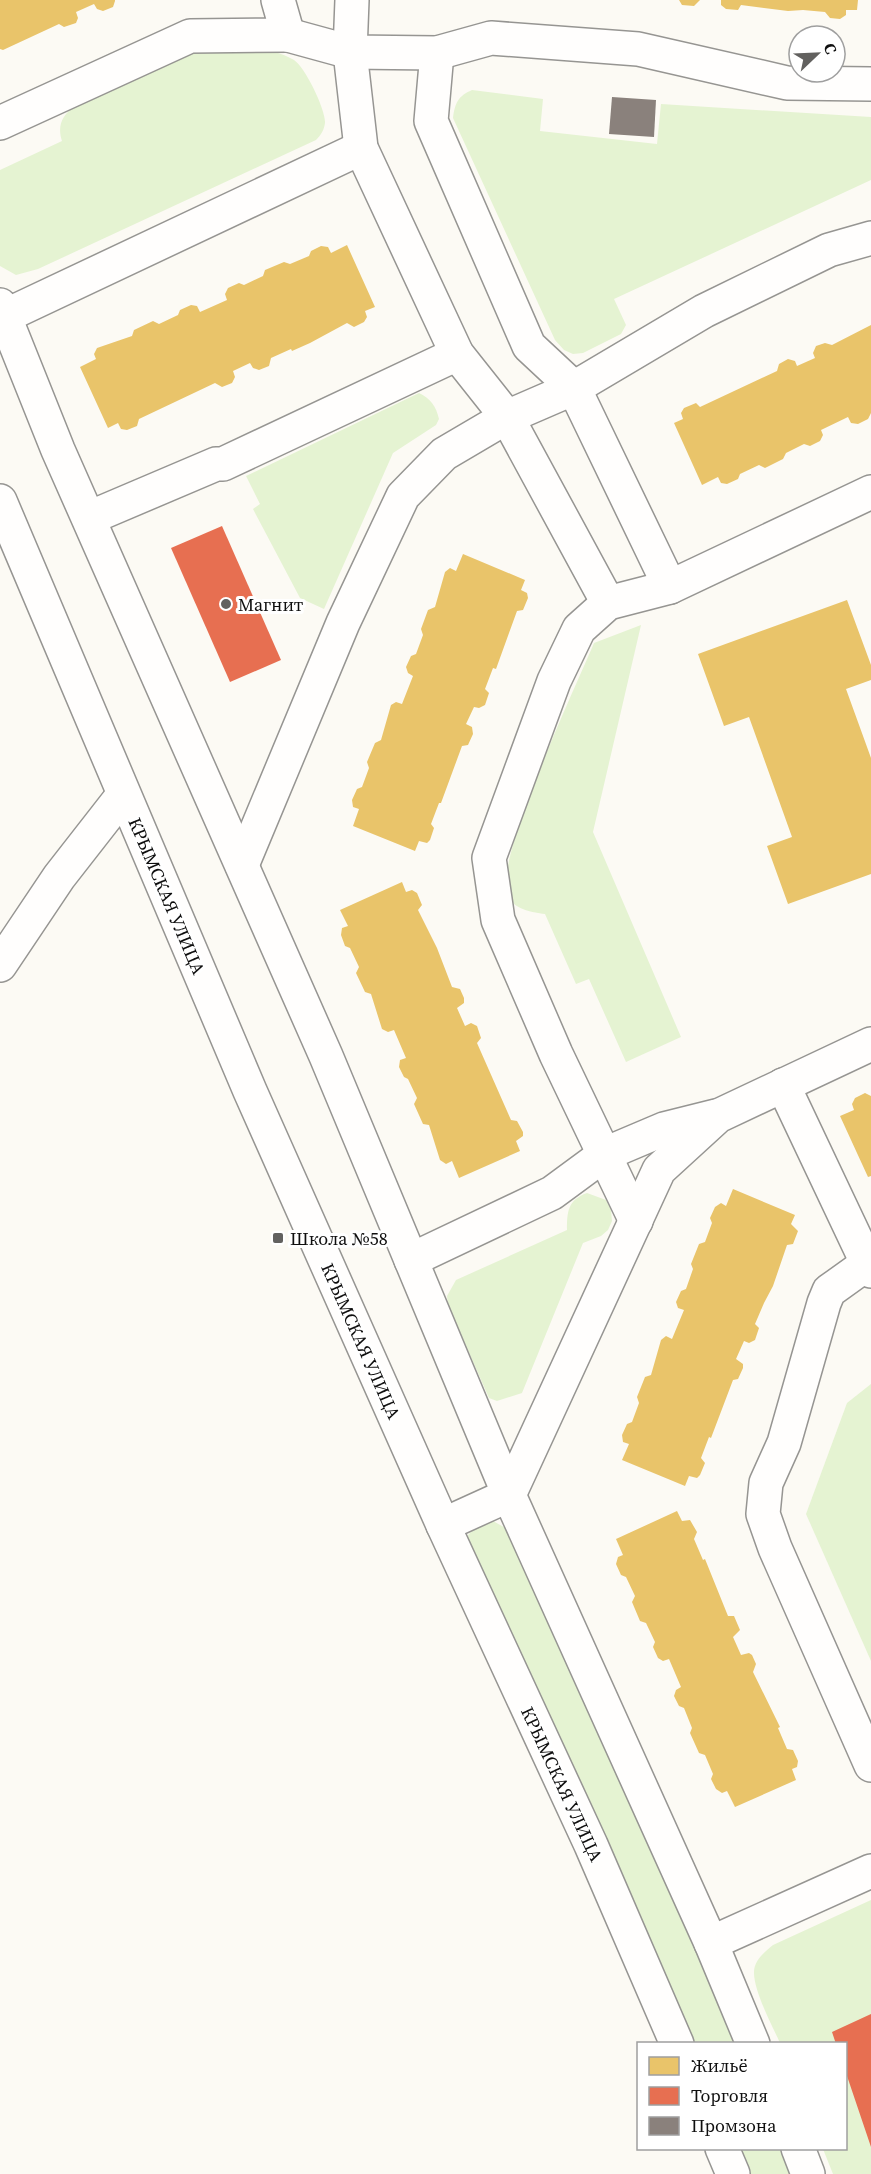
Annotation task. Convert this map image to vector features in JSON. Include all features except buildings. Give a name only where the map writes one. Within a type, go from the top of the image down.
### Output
[{"type":"street","points":[[278,0],[288,35]]},
{"type":"street","points":[[352,0],[350,52],[361,148],[457,354],[507,417],[608,603]]},
{"type":"street","points":[[0,123],[190,36],[288,35],[350,52],[437,53],[491,38],[638,50],[787,83],[871,84]]},
{"type":"street","points":[[437,53],[431,121],[529,346],[574,388],[670,587]]},
{"type":"street","points":[[361,148],[2,311],[58,450],[242,865],[509,1495],[711,1943],[753,2042]]},
{"type":"street","points":[[242,865],[343,623],[403,496],[444,454],[507,417],[574,388],[704,310],[829,250],[871,238]]},
{"type":"street","points":[[89,519],[223,464],[457,354]]},
{"type":"street","points":[[636,1221],[556,1054],[498,920],[489,858],[554,681],[579,629],[608,603],[670,587],[871,492]]},
{"type":"street","name":"КРЫМСКАЯ УЛИЦА","points":[[4,519],[245,1080],[443,1525],[591,1845],[677,2042]]},
{"type":"street","points":[[0,965],[59,877],[123,795]]},
{"type":"street","points":[[411,1260],[552,1192],[605,1154],[664,1129],[718,1116],[871,1044]]},
{"type":"street","points":[[783,1085],[870,1265],[829,1292],[784,1443],[766,1483],[763,1514],[775,1548],[871,1765]]},
{"type":"street","points":[[443,1525],[509,1495],[659,1170],[718,1116]]},
{"type":"street","points":[[711,1943],[871,1871]]},
{"type":"street","points":[[723,2150],[733,2174]]},
{"type":"street","points":[[799,2150],[808,2174]]},
{"type":"green space","points":[[239,47],[274,52],[299,64],[314,89],[324,117],[324,128],[316,140],[38,269],[16,275],[0,266],[0,170],[62,141],[60,126],[67,113],[75,106],[201,48]]},
{"type":"green space","points":[[472,90],[543,99],[540,131],[657,144],[661,104],[871,117],[871,180],[614,299],[626,325],[621,334],[583,353],[573,354],[564,350],[555,340],[453,118],[458,101]]},
{"type":"green space","points":[[419,393],[430,400],[435,407],[439,419],[436,425],[393,453],[324,609],[300,598],[253,509],[260,504],[246,476]]},
{"type":"green space","points":[[641,625],[593,832],[681,1037],[626,1062],[589,979],[576,984],[545,914],[528,911],[517,906],[509,898],[507,874],[513,845],[539,771],[594,643]]},
{"type":"green space","points":[[587,1193],[606,1200],[611,1210],[612,1221],[608,1230],[601,1236],[583,1243],[522,1393],[497,1401],[489,1398],[448,1305],[447,1296],[456,1280],[567,1230],[567,1217],[572,1203]]},
{"type":"green space","points":[[871,1384],[871,1661],[806,1514],[847,1403]]},
{"type":"green space","points":[[493,1521],[511,1531],[742,2042],[685,2042],[465,1540],[470,1532]]},
{"type":"green space","points":[[871,1900],[871,2174],[833,2174],[823,2150],[847,2150],[847,2042],[780,2042],[760,1997],[754,1971],[758,1959],[773,1945]]},
{"type":"green space","points":[[730,2150],[786,2150],[797,2174],[741,2174]]},
{"type":"place","name":"Магнит","points":[[226,604]]},
{"type":"place","name":"Школа №58","points":[[278,1238]]}]
